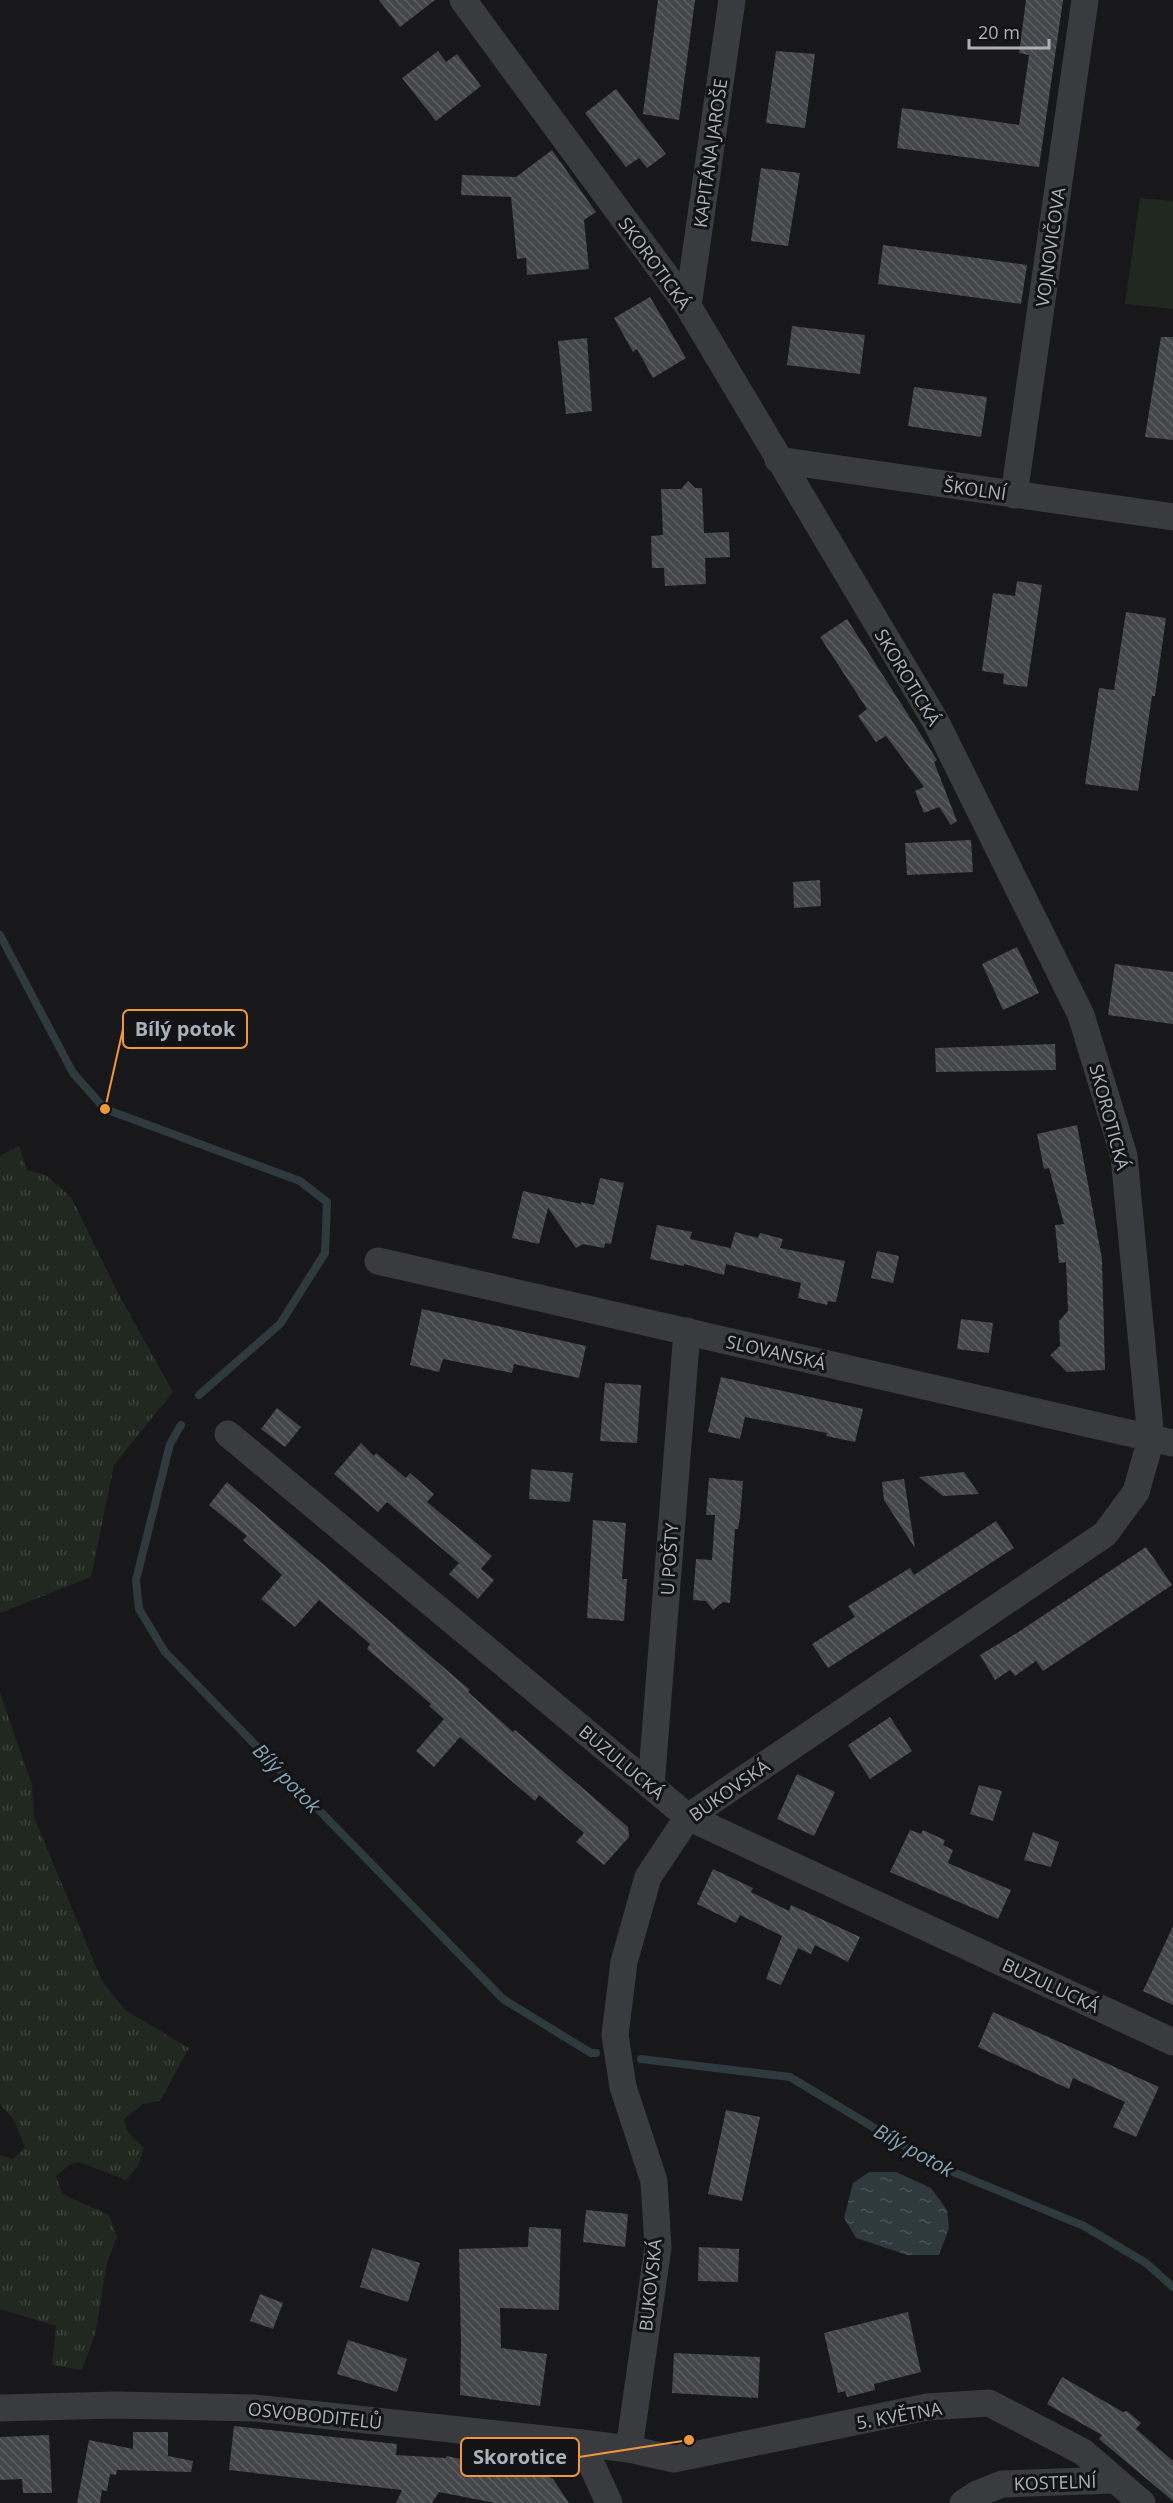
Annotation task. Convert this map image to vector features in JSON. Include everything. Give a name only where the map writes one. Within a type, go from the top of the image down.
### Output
[{"type":"street","name":"SKOROTICKÁ","points":[[463,0],[688,306],[936,722],[1081,1015],[1124,1156],[1162,1441]]},
{"type":"street","name":"KAPITÁNA JAROŠE","points":[[688,306],[732,0]]},
{"type":"street","name":"VOJNOVIČOVA","points":[[1014,495],[1085,0]]},
{"type":"street","name":"ŠKOLNÍ","points":[[778,460],[1173,517]]},
{"type":"street","name":"SLOVANSKÁ","points":[[378,1261],[1162,1441]]},
{"type":"street","name":"U POŠTY","points":[[651,1786],[687,1332]]},
{"type":"street","name":"BUZULUCKÁ","points":[[228,1434],[688,1816],[1173,2042]]},
{"type":"street","name":"BUKOVSKÁ","points":[[629,2449],[658,2247],[654,2181],[622,2087],[615,2035],[624,1962],[648,1877],[688,1816],[1105,1534],[1136,1492],[1162,1441]]},
{"type":"street","name":"5. KVĚTNA","points":[[629,2449],[674,2459],[927,2407],[989,2403],[1083,2452],[1142,2503]]},
{"type":"street","name":"OSVOBODITELŮ","points":[[0,2408],[116,2405],[254,2408],[629,2449]]},
{"type":"street","points":[[582,2443],[609,2503]]},
{"type":"street","name":"KOSTELNÍ","points":[[963,2503],[977,2494],[1002,2484],[1115,2480]]},
{"type":"green space","points":[[1140,198],[1173,201],[1173,309],[1125,304]]},
{"type":"green space","points":[[19,1146],[27,1170],[47,1176],[71,1197],[119,1295],[173,1392],[114,1465],[91,1577],[0,1613],[0,1156]]},
{"type":"green space","points":[[0,1693],[32,1785],[34,1817],[102,1981],[125,2010],[189,2048],[160,2101],[143,2104],[124,2119],[127,2131],[144,2148],[138,2166],[126,2180],[79,2162],[69,2165],[56,2176],[62,2194],[109,2215],[117,2237],[107,2263],[96,2331],[82,2370],[52,2365],[56,2326],[0,2309],[0,2155],[13,2159],[25,2148],[14,2120],[0,2104]]},
{"type":"water","points":[[869,2172],[896,2172],[931,2188],[947,2210],[949,2228],[939,2255],[907,2255],[856,2238],[844,2218],[853,2183]]},
{"type":"building","points":[[379,0],[435,0],[400,27]]},
{"type":"building","points":[[658,0],[695,0],[679,120],[643,114]]},
{"type":"building","points":[[1026,0],[1063,0],[1039,167],[897,148],[902,108],[1019,125],[1029,55],[1019,53]]},
{"type":"building","points":[[438,51],[446,62],[457,54],[481,86],[436,121],[402,78]]},
{"type":"building","points":[[776,51],[815,54],[805,128],[766,123]]},
{"type":"building","points":[[616,89],[666,154],[647,168],[639,158],[626,167],[585,113]]},
{"type":"building","points":[[552,150],[596,212],[584,220],[589,269],[527,275],[526,258],[517,259],[511,197],[461,195],[462,175],[516,177]]},
{"type":"building","points":[[761,168],[800,173],[788,246],[751,241]]},
{"type":"building","points":[[883,245],[1027,265],[1021,304],[878,284]]},
{"type":"building","points":[[650,297],[686,358],[653,378],[637,349],[633,352],[614,318]]},
{"type":"building","points":[[792,326],[865,335],[860,374],[787,365]]},
{"type":"building","points":[[1161,337],[1173,337],[1173,440],[1145,437]]},
{"type":"building","points":[[587,338],[592,411],[566,414],[558,341]]},
{"type":"building","points":[[914,387],[987,397],[981,437],[908,426]]},
{"type":"building","points":[[688,481],[695,488],[702,488],[704,533],[729,532],[730,557],[705,558],[706,584],[665,586],[664,568],[652,568],[651,536],[663,535],[661,489],[681,489]]},
{"type":"building","points":[[1017,581],[1042,585],[1027,687],[1003,684],[1004,674],[982,671],[993,593],[1015,596]]},
{"type":"building","points":[[1126,612],[1166,618],[1138,791],[1085,784],[1099,688],[1114,690]]},
{"type":"building","points":[[847,619],[937,760],[934,762],[957,821],[951,825],[939,807],[924,813],[915,791],[924,787],[886,736],[876,742],[858,716],[867,709],[820,637]]},
{"type":"building","points":[[971,840],[973,872],[907,875],[905,843]]},
{"type":"building","points":[[820,880],[821,906],[794,908],[793,882]]},
{"type":"building","points":[[1017,947],[1039,993],[1003,1010],[982,964]]},
{"type":"building","points":[[1115,964],[1173,972],[1173,1024],[1108,1015]]},
{"type":"building","points":[[1055,1044],[1056,1070],[936,1072],[935,1048]]},
{"type":"building","points":[[1077,1125],[1102,1259],[1105,1370],[1067,1372],[1050,1355],[1060,1346],[1059,1321],[1068,1311],[1066,1262],[1059,1263],[1055,1225],[1064,1224],[1049,1168],[1044,1169],[1037,1134]]},
{"type":"building","points":[[600,1178],[624,1183],[611,1244],[605,1243],[604,1248],[583,1244],[576,1248],[548,1208],[539,1244],[512,1238],[523,1191],[594,1205]]},
{"type":"building","points":[[657,1225],[692,1232],[690,1239],[730,1248],[730,1250],[735,1232],[758,1238],[760,1233],[783,1239],[780,1248],[845,1261],[836,1302],[828,1301],[827,1305],[798,1298],[801,1283],[726,1264],[724,1275],[684,1264],[684,1266],[650,1259]]},
{"type":"building","points":[[877,1251],[899,1256],[893,1283],[871,1278]]},
{"type":"building","points":[[422,1309],[586,1346],[579,1378],[514,1364],[512,1373],[443,1359],[439,1372],[410,1365]]},
{"type":"building","points":[[961,1319],[993,1323],[989,1353],[957,1349]]},
{"type":"building","points":[[721,1377],[863,1409],[855,1442],[826,1436],[827,1433],[745,1417],[740,1439],[708,1432]]},
{"type":"building","points":[[605,1383],[641,1385],[637,1443],[600,1441]]},
{"type":"building","points":[[277,1408],[301,1427],[285,1447],[261,1429]]},
{"type":"building","points":[[361,1443],[374,1456],[376,1453],[406,1478],[410,1473],[434,1494],[427,1502],[492,1556],[481,1569],[494,1580],[478,1599],[449,1574],[459,1563],[387,1502],[378,1512],[334,1474]]},
{"type":"building","points":[[531,1469],[573,1473],[570,1502],[529,1499]]},
{"type":"building","points":[[964,1472],[979,1494],[943,1496],[919,1477]]},
{"type":"building","points":[[709,1478],[743,1481],[738,1529],[735,1529],[730,1603],[723,1602],[713,1610],[706,1601],[693,1600],[696,1559],[712,1560],[715,1515],[706,1515]]},
{"type":"building","points":[[904,1479],[915,1548],[884,1500],[882,1482]]},
{"type":"building","points":[[227,1482],[470,1690],[468,1692],[513,1732],[515,1730],[628,1827],[629,1837],[604,1865],[576,1842],[584,1833],[539,1795],[535,1801],[460,1737],[434,1767],[416,1751],[444,1719],[429,1706],[431,1704],[367,1649],[370,1644],[319,1600],[295,1627],[261,1599],[282,1575],[243,1540],[247,1536],[209,1505]]},
{"type":"building","points":[[593,1520],[626,1523],[622,1579],[627,1579],[624,1621],[587,1618]]},
{"type":"building","points":[[996,1521],[1014,1548],[828,1668],[812,1644],[855,1617],[848,1606],[910,1568],[914,1575]]},
{"type":"building","points":[[1146,1547],[1172,1585],[1043,1671],[1036,1661],[1015,1676],[1010,1670],[995,1680],[980,1655]]},
{"type":"building","points":[[890,1717],[912,1751],[870,1779],[848,1745]]},
{"type":"building","points":[[797,1774],[835,1792],[814,1836],[777,1819]]},
{"type":"building","points":[[979,1785],[1002,1791],[993,1821],[970,1814]]},
{"type":"building","points":[[910,1830],[921,1834],[923,1830],[945,1840],[943,1845],[953,1850],[948,1863],[1011,1890],[998,1919],[890,1872]]},
{"type":"building","points":[[1033,1832],[1059,1842],[1051,1867],[1024,1860]]},
{"type":"building","points":[[713,1869],[753,1888],[751,1892],[789,1911],[791,1905],[860,1937],[848,1962],[815,1945],[811,1954],[798,1948],[781,1985],[766,1979],[782,1936],[740,1915],[736,1923],[697,1904]]},
{"type":"building","points":[[1173,1926],[1173,2005],[1143,1991]]},
{"type":"building","points":[[993,2012],[1159,2087],[1136,2137],[1113,2127],[1125,2102],[1073,2078],[1069,2089],[978,2047]]},
{"type":"building","points":[[726,2110],[760,2117],[742,2201],[708,2194]]},
{"type":"building","points":[[586,2210],[628,2214],[625,2247],[583,2242]]},
{"type":"building","points":[[529,2227],[561,2229],[559,2310],[500,2308],[501,2348],[547,2354],[540,2406],[460,2395],[459,2249],[528,2247]]},
{"type":"building","points":[[699,2247],[739,2249],[738,2282],[698,2281]]},
{"type":"building","points":[[372,2248],[420,2263],[408,2302],[360,2287]]},
{"type":"building","points":[[260,2294],[283,2303],[273,2329],[250,2321]]},
{"type":"building","points":[[908,2312],[921,2372],[874,2384],[875,2390],[847,2397],[845,2391],[838,2393],[824,2333]]},
{"type":"building","points":[[348,2340],[407,2359],[397,2392],[337,2374]]},
{"type":"building","points":[[674,2353],[760,2357],[758,2398],[672,2393]]},
{"type":"building","points":[[1062,2377],[1123,2412],[1127,2411],[1141,2423],[1136,2429],[1173,2461],[1173,2501],[1099,2439],[1102,2435],[1047,2404]]},
{"type":"building","points":[[234,2426],[397,2444],[396,2455],[446,2458],[446,2456],[493,2465],[495,2455],[511,2458],[553,2479],[569,2503],[495,2503],[439,2492],[432,2503],[396,2503],[402,2490],[229,2470]]},
{"type":"building","points":[[133,2432],[168,2432],[168,2456],[193,2461],[191,2472],[117,2470],[116,2475],[110,2474],[107,2491],[102,2490],[100,2503],[77,2503],[89,2440],[133,2449]]},
{"type":"building","points":[[49,2435],[52,2493],[23,2493],[22,2479],[0,2480],[0,2437]]},
{"type":"waterway","name":"Bílý potok","points":[[0,935],[73,1073],[105,1109],[300,1181],[327,1202],[325,1253],[280,1324],[199,1395]]},
{"type":"waterway","name":"Bílý potok","points":[[181,1425],[170,1444],[136,1580],[139,1609],[165,1652],[503,1999],[591,2053],[596,2053]]},
{"type":"waterway","name":"Bílý potok","points":[[641,2059],[790,2077],[936,2165],[1084,2226],[1146,2263],[1173,2287]]},
{"type":"place","name":"Bílý potok","points":[[105,1109]]},
{"type":"place","name":"Skorotice","points":[[689,2440]]}]
